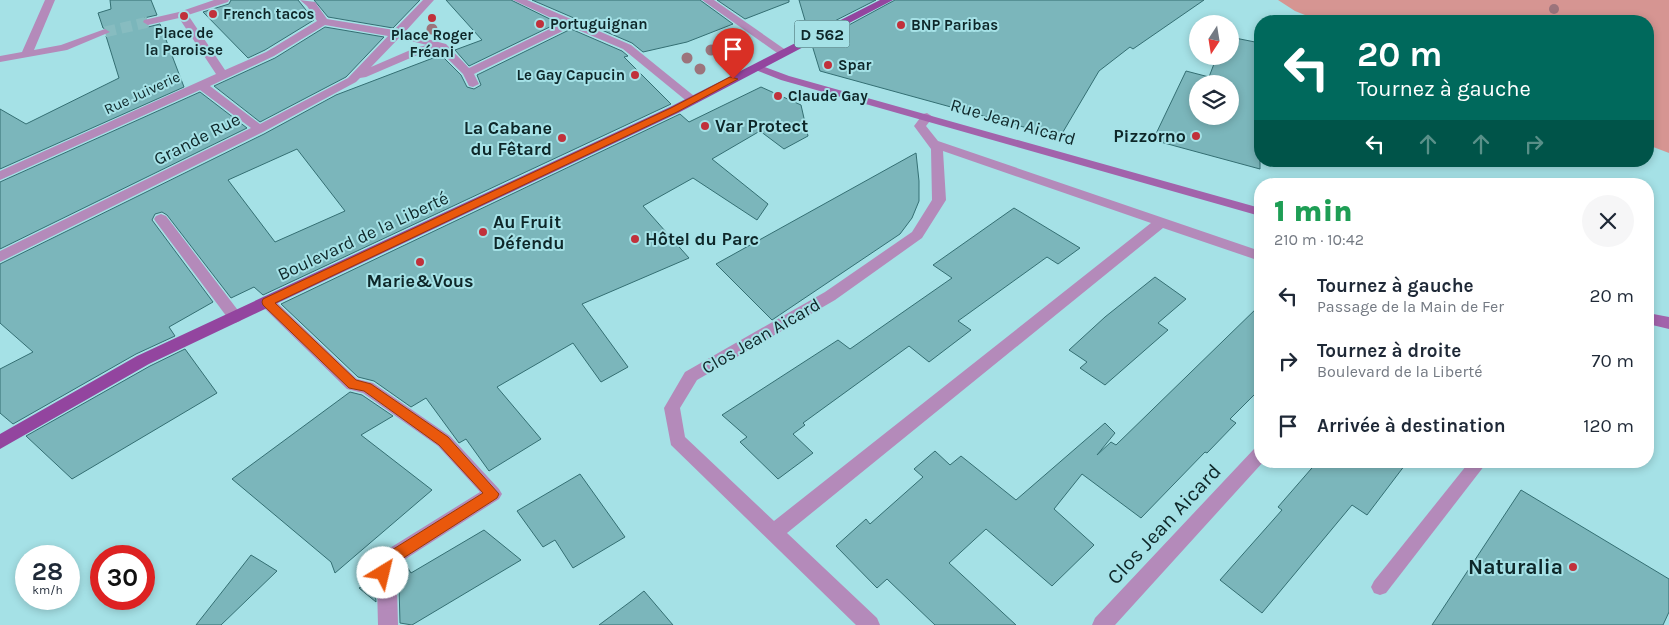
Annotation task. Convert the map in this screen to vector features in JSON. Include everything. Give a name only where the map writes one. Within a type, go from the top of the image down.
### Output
[{"type":"main road","name":"D 562","points":[[752,70],[888,0]]},
{"type":"main road","name":"Boulevard de la Liberté","points":[[0,442],[143,360],[693,100],[752,70]]},
{"type":"street","points":[[27,54],[50,0]]},
{"type":"street","points":[[198,9],[215,0]]},
{"type":"street","points":[[148,22],[182,14],[224,0]]},
{"type":"street","points":[[323,0],[308,2],[323,22],[396,34],[442,46],[470,78],[572,22]]},
{"type":"street","points":[[396,34],[429,0]]},
{"type":"street","points":[[518,0],[627,47],[693,100]]},
{"type":"street","points":[[709,2],[784,53]]},
{"type":"street","points":[[182,14],[222,74]]},
{"type":"street","name":"Rue Juiverie","points":[[0,176],[222,74],[270,54],[323,22]]},
{"type":"street","points":[[0,59],[62,48],[105,32]]},
{"type":"street","name":"Grande Rue","points":[[0,257],[259,129],[352,80],[396,34]]},
{"type":"street","points":[[352,80],[419,50],[442,46]]},
{"type":"street","name":"Rue Jean Aicard","points":[[752,70],[927,117],[1254,210]]},
{"type":"street","points":[[200,84],[259,129]]},
{"type":"street","name":"Clos Jean Aicard","points":[[870,625],[677,440],[672,408],[690,376],[830,296],[917,235],[939,200],[937,149],[920,126],[927,117]]},
{"type":"street","points":[[934,144],[1254,254]]},
{"type":"street","points":[[161,218],[235,317]]},
{"type":"street","points":[[774,532],[1161,222]]},
{"type":"street","points":[[267,302],[353,385],[367,387],[444,441],[493,494],[384,562],[383,573],[387,586],[388,625]]},
{"type":"street","points":[[1654,321],[1669,324]]},
{"type":"street","name":"Clos Jean Aicard","points":[[1102,625],[1254,460]]},
{"type":"lane","points":[[1380,587],[1474,468]]},
{"type":"shaded area","points":[[1278,0],[1669,0],[1669,153],[1654,147],[1654,15],[1305,15]]},
{"type":"building","points":[[110,0],[151,0],[157,15],[144,18],[141,23],[148,27],[160,24],[184,87],[0,169],[0,109],[26,124],[119,78],[106,36],[112,31],[103,28],[98,13],[111,9]]},
{"type":"building","points":[[231,0],[298,0],[314,20],[265,50],[248,58],[203,12],[229,4]]},
{"type":"building","points":[[314,0],[420,0],[393,28],[328,17]]},
{"type":"building","points":[[446,0],[511,0],[558,23],[469,66],[455,50],[482,40]]},
{"type":"building","points":[[532,0],[700,0],[733,24],[687,42],[643,52],[632,43]]},
{"type":"building","points":[[717,0],[789,0],[789,2],[745,19]]},
{"type":"building","points":[[799,0],[876,0],[809,34]]},
{"type":"building","points":[[895,0],[1204,0],[1133,49],[1130,47],[1099,71],[1060,137],[820,71],[812,45]]},
{"type":"building","points":[[325,27],[384,37],[346,77],[260,122],[214,86],[275,58]]},
{"type":"building","points":[[571,29],[622,51],[628,56],[624,57],[671,104],[263,295],[254,287],[231,298],[167,215],[162,212],[155,214],[152,220],[213,302],[169,327],[175,336],[136,354],[13,424],[0,413],[0,369],[33,352],[0,323],[0,264],[264,134],[336,95],[441,55],[461,75],[467,87],[474,89],[481,85],[477,75]],"holes":[[[297,149],[345,211],[275,242],[228,180]]]},
{"type":"building","points":[[1239,39],[1254,42],[1254,167],[1260,167],[1260,169],[1153,140],[1186,71],[1201,75],[1189,75],[1189,125],[1239,125],[1239,75],[1210,75],[1214,65],[1239,65]]},
{"type":"building","points":[[761,87],[801,105],[808,136],[784,149],[760,131],[712,159],[768,204],[757,220],[693,178],[643,206],[689,258],[582,304],[628,367],[601,382],[573,343],[497,387],[541,439],[489,471],[466,439],[459,443],[426,398],[411,407],[374,381],[358,377],[281,304],[680,114],[689,122]]},
{"type":"building","points":[[200,92],[247,128],[0,249],[0,182]]},
{"type":"building","points":[[916,153],[919,201],[912,218],[900,234],[772,320],[716,264]]},
{"type":"building","points":[[1014,208],[1080,248],[1058,264],[1047,257],[958,321],[971,330],[929,362],[909,346],[803,423],[805,425],[793,434],[813,453],[778,479],[740,442],[747,437],[722,415],[838,340],[850,349],[952,278],[933,265]]},
{"type":"building","points":[[1155,277],[1186,299],[1158,323],[1168,330],[1105,385],[1080,368],[1087,362],[1069,350],[1105,317]]},
{"type":"building","points":[[1254,311],[1254,395],[1230,419],[1236,423],[1141,518],[1082,474],[1054,509],[1094,545],[1052,586],[986,529],[949,563],[1016,625],[935,625],[887,579],[877,588],[836,546],[866,519],[870,524],[923,477],[914,469],[935,451],[950,465],[961,456],[1016,500],[1105,423],[1115,433],[1097,455],[1111,442],[1116,445]]},
{"type":"building","points":[[185,349],[217,393],[72,479],[26,436],[150,366]]},
{"type":"building","points":[[350,392],[362,395],[393,416],[361,435],[432,490],[335,573],[331,562],[232,479]]},
{"type":"building","points":[[1312,468],[1403,468],[1367,515],[1352,505],[1262,613],[1220,580],[1282,510],[1278,507]]},
{"type":"building","points":[[580,474],[625,537],[573,568],[555,540],[543,547],[517,511]]},
{"type":"building","name":"Naturalia","points":[[1521,490],[1669,579],[1669,612],[1663,625],[1432,625]]},
{"type":"building","points":[[484,530],[521,560],[412,625],[400,623],[399,586],[394,573],[395,568],[404,562],[411,573]]},
{"type":"building","points":[[251,555],[277,571],[221,625],[196,625]]},
{"type":"building","points":[[374,579],[375,586],[376,602],[359,588]]},
{"type":"building","points":[[644,591],[673,625],[599,625],[634,599]]},
{"type":"tunnel","points":[[105,32],[148,22]]},
{"type":"place","name":"French tacos","points":[[213,14]]},
{"type":"place","name":"Place de la Paroisse","points":[[184,16]]},
{"type":"place","name":"Place Roger Fréani","points":[[432,18]]},
{"type":"place","name":"Portuguignan","points":[[540,24]]},
{"type":"place","name":"BNP Paribas","points":[[901,25]]},
{"type":"place","name":"Spar","points":[[828,65]]},
{"type":"place","name":"Le Gay Capucin","points":[[635,75]]},
{"type":"place","name":"Claude Gay","points":[[778,96]]},
{"type":"place","name":"Var Protect","points":[[705,126]]},
{"type":"place","name":"Pizzorno","points":[[1196,136]]},
{"type":"place","name":"La Cabane du Fêtard","points":[[562,138]]},
{"type":"place","name":"Au Fruit Défendu","points":[[483,232]]},
{"type":"place","name":"Hôtel du Parc","points":[[635,239]]},
{"type":"place","name":"Marie&Vous","points":[[420,262]]},
{"type":"place","name":"Naturalia","points":[[1573,567]]},
{"type":"route","points":[[383,573],[384,562],[493,494],[444,441],[367,387],[353,385],[267,302],[674,110],[733,79]]}]
